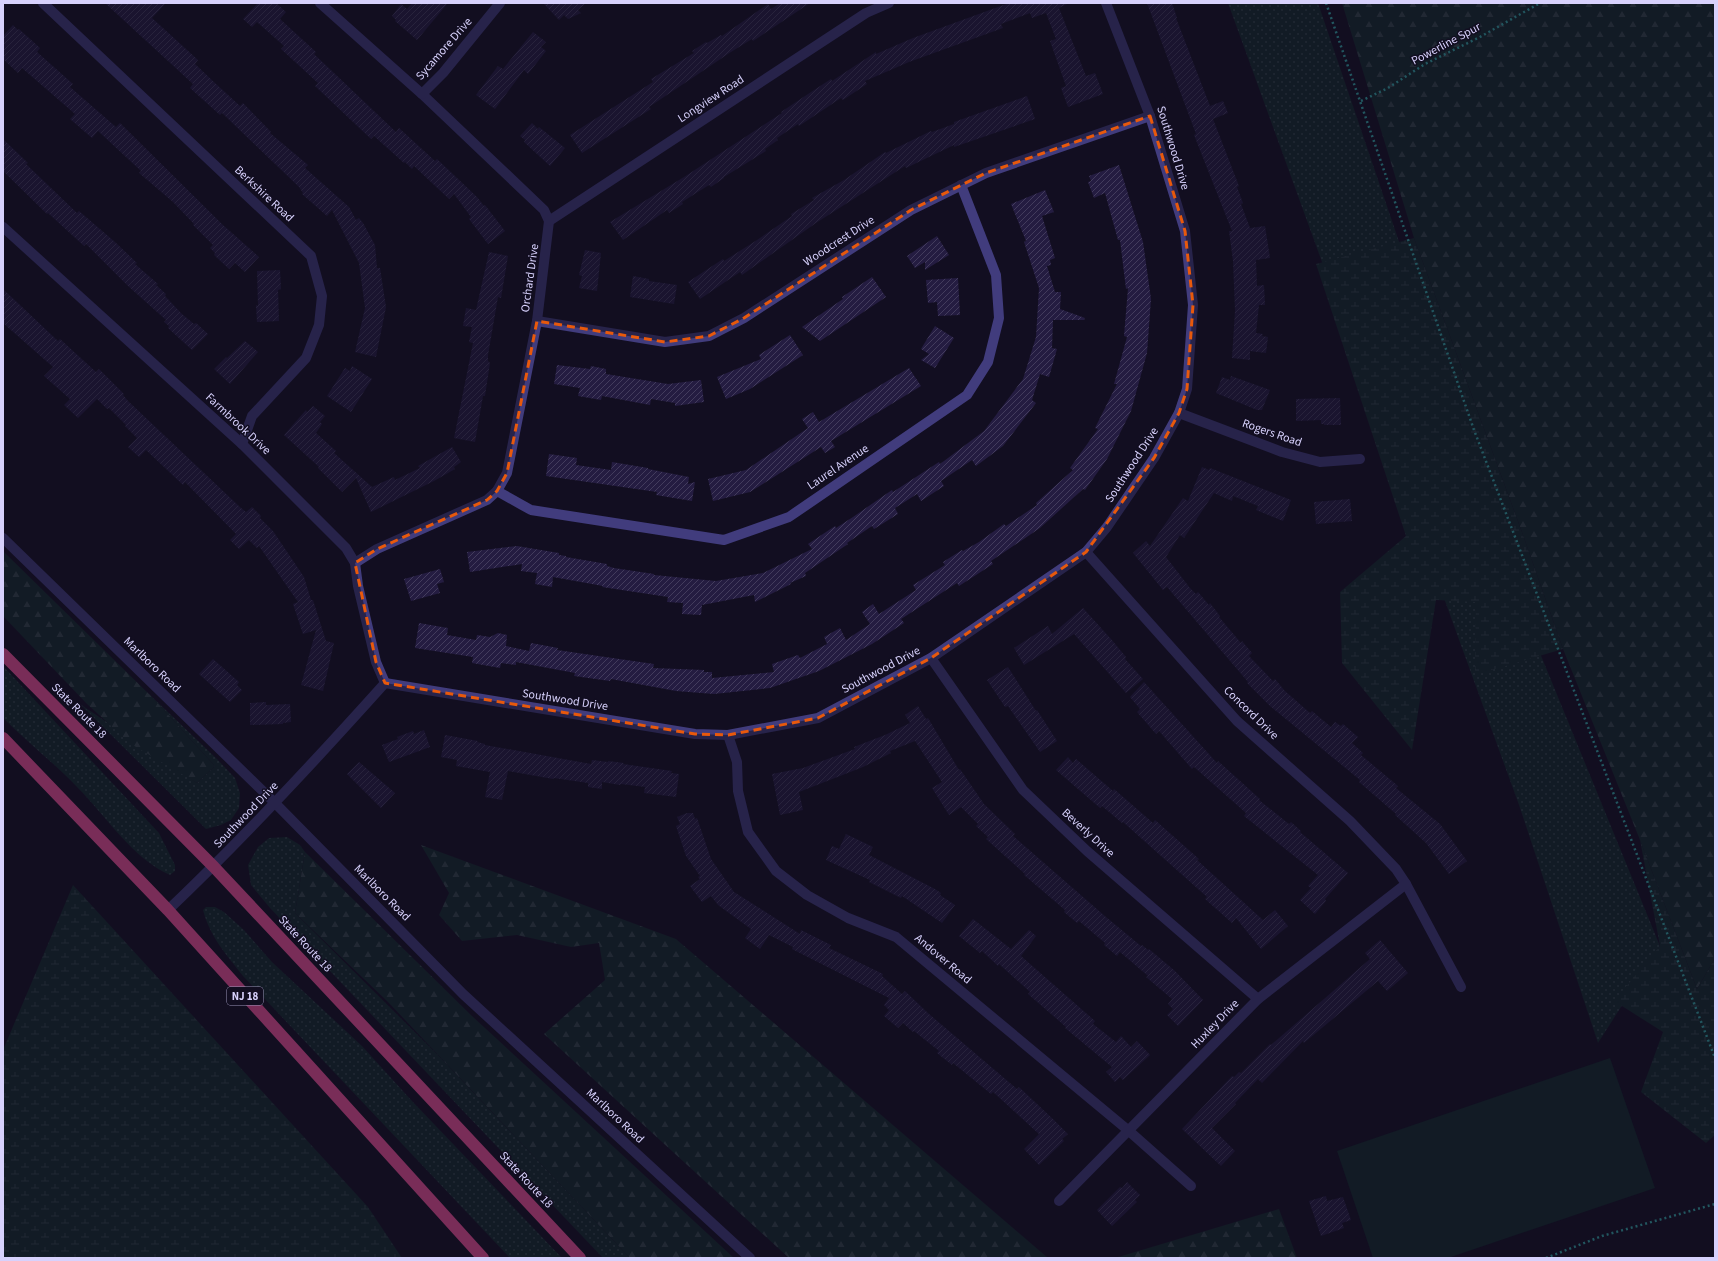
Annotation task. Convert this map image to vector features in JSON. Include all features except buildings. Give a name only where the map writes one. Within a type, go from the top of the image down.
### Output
[{"type":"highway","name":"State Route 18","points":[[3,654],[214,867],[580,1258]]},
{"type":"highway","name":"NJ 18","points":[[3,738],[168,910],[483,1258]]},
{"type":"street","name":"Berkshire Road","points":[[43,3],[311,256],[322,296],[319,325],[306,358],[252,416],[242,444]]},
{"type":"street","points":[[320,3],[422,94],[544,210],[549,221]]},
{"type":"street","name":"Sycamore Drive","points":[[422,94],[443,73],[500,3]]},
{"type":"street","name":"Longview Road","points":[[549,221],[866,13],[890,3]]},
{"type":"street","name":"Southwood Drive","points":[[168,910],[214,867],[274,802],[296,783],[385,683],[695,734],[728,735],[818,718],[932,658],[1086,552],[1107,527],[1154,458],[1179,412],[1187,389],[1193,305],[1185,231],[1150,116],[1106,3]]},
{"type":"street","name":"Woodcrest Drive","points":[[537,321],[665,342],[709,336],[744,318],[911,210],[961,185],[986,174],[1150,116]]},
{"type":"street","name":"Laurel Avenue","points":[[497,491],[531,510],[724,540],[789,517],[967,395],[988,362],[1000,318],[996,275],[961,185]]},
{"type":"street","name":"Orchard Drive","points":[[355,563],[376,549],[487,500],[497,491],[507,474],[537,321],[549,221]]},
{"type":"street","name":"Farmbrook Drive","points":[[3,227],[242,444],[346,548],[355,563],[358,586],[376,662],[385,683]]},
{"type":"street","name":"Rogers Road","points":[[1179,412],[1282,452],[1320,462],[1360,459]]},
{"type":"street","name":"Marlboro Road","points":[[3,538],[274,802],[463,994],[750,1258]]},
{"type":"street","name":"Concord Drive","points":[[1086,552],[1237,721],[1350,821],[1396,869],[1406,884],[1461,987]]},
{"type":"street","name":"Beverly Drive","points":[[932,658],[1022,790],[1087,851],[1258,999]]},
{"type":"street","name":"Andover Road","points":[[728,735],[737,762],[738,792],[748,832],[776,871],[807,895],[848,918],[896,937],[1129,1131],[1191,1186]]},
{"type":"street","name":"Huxley Drive","points":[[1059,1201],[1258,999],[1406,884]]},
{"type":"path","points":[[1326,3],[1474,430],[1715,1058]]},
{"type":"path","name":"Powerline Spur","points":[[1361,101],[1388,88],[1425,64],[1480,37],[1540,3]]},
{"type":"path","points":[[1546,1258],[1602,1236],[1715,1204]]},
{"type":"highlighted area","points":[[1150,116],[1185,231],[1193,305],[1187,389],[1179,413],[1154,458],[1086,552],[931,658],[818,718],[728,735],[695,734],[385,683],[376,662],[355,563],[377,549],[487,500],[497,491],[507,473],[537,321],[665,342],[709,336],[744,318],[911,210],[986,173]]},
{"type":"green space","points":[[1228,3],[1318,3],[1533,636],[1660,946],[1598,1043],[1519,805]]},
{"type":"green space","points":[[1342,3],[1715,3],[1715,958],[1697,989],[1640,840],[1563,649],[1523,535],[1414,238]]},
{"type":"green space","points":[[1414,238],[1523,535],[1563,649],[1475,675],[1476,602],[1436,600],[1412,750],[1342,663],[1340,592],[1406,536],[1316,264]]},
{"type":"green space","points":[[3,551],[151,696],[215,766],[197,783],[131,744],[87,704],[3,616]]},
{"type":"green space","points":[[3,666],[159,833],[175,865],[175,871],[170,875],[144,859],[120,836],[68,778],[3,718]]},
{"type":"green space","points":[[149,694],[235,778],[240,793],[239,808],[231,820],[221,825],[206,829],[80,704],[197,783],[215,766]]},
{"type":"green space","points":[[287,837],[300,845],[305,852],[295,913],[438,1055],[630,1258],[603,1258],[270,908],[251,885],[248,865],[258,847],[269,838]]},
{"type":"green space","points":[[1640,840],[1697,989],[1715,958],[1715,1135],[1706,1143],[1641,1092],[1663,1032],[1614,1001],[1660,946]]},
{"type":"green space","points":[[421,845],[676,939],[1048,1258],[789,1258],[544,1034],[605,980],[599,943],[571,947],[517,935],[462,941],[439,915],[449,893]]},
{"type":"green space","points":[[305,852],[472,1016],[734,1258],[630,1258],[388,1002],[295,913]]},
{"type":"green space","points":[[73,885],[368,1207],[402,1258],[3,1258],[3,1050]]},
{"type":"green space","points":[[206,907],[215,907],[224,912],[244,930],[272,962],[362,1046],[412,1101],[562,1258],[510,1258],[243,976],[214,937],[203,910]]},
{"type":"green space","points":[[1610,1058],[1655,1188],[1448,1258],[1373,1258],[1337,1151]]},
{"type":"green space","points":[[1279,1209],[1297,1258],[1115,1258]]}]
